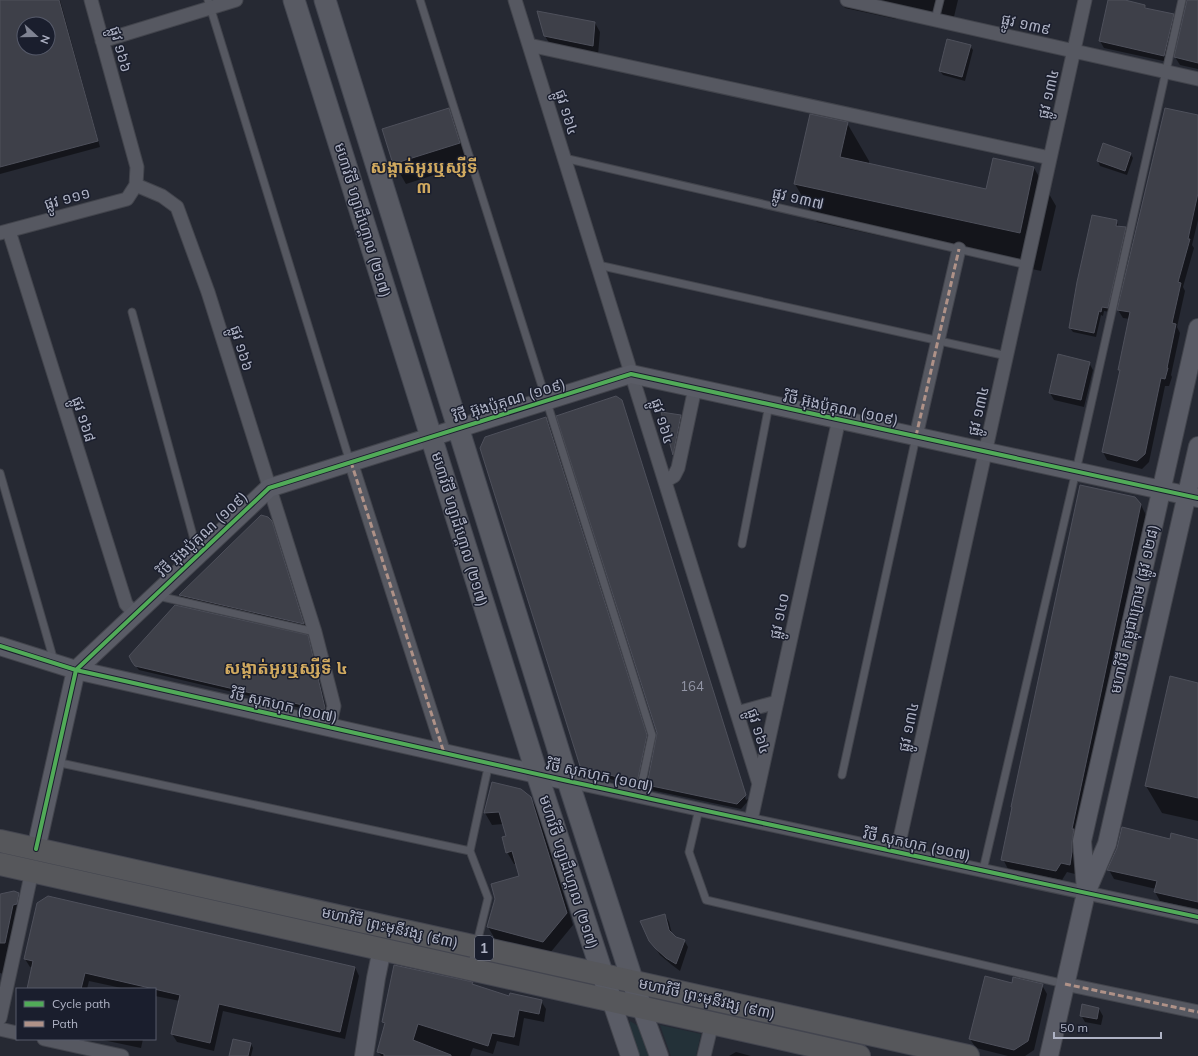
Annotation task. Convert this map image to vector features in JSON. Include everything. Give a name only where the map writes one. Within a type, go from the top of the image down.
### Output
[{"type":"highway","name":"មហាវិថី ព្រះមុនីវង្ស (៩៣)","points":[[0,840],[968,1056]]},
{"type":"highway","name":"មហាវិថី ព្រះមុនីវង្ស (៩៣)","points":[[0,864],[859,1056]]},
{"type":"main road","name":"មហាវិថី ហ្សាដឹហ្គោល (២១៧)","points":[[294,0],[537,774],[601,974],[611,1000]]},
{"type":"main road","name":"មហាវិថី ហ្សាដឹហ្គោល (២១៧)","points":[[325,0],[568,780],[641,1007]]},
{"type":"street","name":"ផ្លូវ ១៦៦","points":[[91,0],[137,167],[136,184],[162,196],[177,207],[208,292],[315,632],[334,706],[329,728]]},
{"type":"street","points":[[102,41],[209,4],[236,0]]},
{"type":"street","name":"ផ្លូវ ១៦៤","points":[[515,0],[759,784]]},
{"type":"street","name":"ផ្លូវ ១៣៩","points":[[847,0],[886,4],[935,20],[1198,79]]},
{"type":"street","name":"ផ្លូវ ១៣៤","points":[[897,852],[1085,0]]},
{"type":"street","points":[[529,45],[1050,158]]},
{"type":"street","name":"ផ្លូវ ១១១","points":[[4,232],[127,199],[136,184]]},
{"type":"street","name":"ផ្លូវ ១៦៨","points":[[4,232],[126,604],[135,614]]},
{"type":"street","points":[[916,436],[959,249]]},
{"type":"street","name":"មហាវិថី កម្ពុជាក្រោម (ផ្លូវ ១២៨)","points":[[1086,892],[1082,841],[1198,328]]},
{"type":"street","name":"វិថី អ៊ុងប៉ូគុណ (១០៩)","points":[[76,670],[269,488],[632,374],[1192,497]]},
{"type":"street","points":[[665,481],[674,476],[678,468],[695,388]]},
{"type":"street","name":"ផ្លូវ ១៤០","points":[[751,820],[839,419]]},
{"type":"street","name":"មហាវិថី កម្ពុជាក្រោម (ផ្លូវ ១២៨)","points":[[1049,1056],[1086,892],[1107,844],[1192,497],[1198,446]]},
{"type":"street","points":[[350,462],[444,753]]},
{"type":"street","name":"វិថី សុកហុក (១០៧)","points":[[0,646],[76,670],[329,728],[1086,892],[1198,918]]},
{"type":"street","points":[[36,848],[76,670]]},
{"type":"street","points":[[737,713],[777,702]]},
{"type":"street","points":[[0,1018],[32,871]]},
{"type":"street","points":[[364,1056],[382,949]]},
{"type":"street","points":[[1065,984],[1198,1012]]},
{"type":"street","name":"មហាវិថី ហ្សាដឹហ្គោល (២១៧)","points":[[611,1000],[630,1056]]},
{"type":"street","points":[[641,1007],[659,1056]]},
{"type":"street","points":[[704,1056],[712,1023]]},
{"type":"street","points":[[0,1029],[16,1033]]},
{"type":"street","points":[[49,1040],[122,1056]]},
{"type":"lane","points":[[420,0],[652,734],[639,796]]},
{"type":"lane","points":[[935,20],[940,0]]},
{"type":"lane","points":[[983,870],[1076,471],[1182,0]]},
{"type":"lane","points":[[209,4],[350,462]]},
{"type":"lane","name":"ផ្លូវ ១៣៧","points":[[564,158],[1027,265]]},
{"type":"lane","points":[[598,265],[1006,356]]},
{"type":"lane","points":[[132,312],[198,554]]},
{"type":"lane","points":[[742,544],[770,404]]},
{"type":"lane","points":[[842,775],[916,436]]},
{"type":"lane","points":[[0,473],[55,663]]},
{"type":"lane","points":[[156,595],[315,632]]},
{"type":"lane","points":[[56,762],[470,851]]},
{"type":"lane","points":[[471,969],[488,898],[470,851],[489,763]]},
{"type":"lane","points":[[699,809],[689,852],[706,900],[1065,984]]},
{"type":"shaded area","points":[[630,1021],[638,1026],[649,1056],[639,1056],[629,1029]]},
{"type":"shaded area","points":[[660,1025],[701,1034],[696,1056],[671,1056]]},
{"type":"building","points":[[0,0],[59,0],[98,141],[0,167]]},
{"type":"building","points":[[1108,0],[1125,0],[1145,5],[1145,8],[1174,14],[1164,56],[1099,41]]},
{"type":"building","points":[[1187,0],[1198,0],[1198,63],[1174,57]]},
{"type":"building","points":[[537,11],[595,22],[593,46],[544,36]]},
{"type":"building","points":[[947,39],[971,45],[962,77],[939,71]]},
{"type":"building","points":[[449,108],[460,143],[393,164],[382,129]]},
{"type":"building","points":[[1165,108],[1198,115],[1198,193],[1188,239],[1190,239],[1178,282],[1181,283],[1172,323],[1176,324],[1168,368],[1165,379],[1161,378],[1145,454],[1137,461],[1102,452],[1120,370],[1118,370],[1130,312],[1117,310]]},
{"type":"building","points":[[810,114],[848,122],[840,157],[986,189],[993,158],[1034,167],[1020,233],[794,184]]},
{"type":"building","points":[[1103,143],[1131,153],[1125,171],[1097,161]]},
{"type":"building","points":[[1092,215],[1117,220],[1116,226],[1126,227],[1108,308],[1102,307],[1101,312],[1099,311],[1094,333],[1069,328],[1077,282]]},
{"type":"building","points":[[1058,354],[1090,362],[1081,400],[1049,393]]},
{"type":"building","points":[[616,396],[622,400],[746,795],[737,804],[647,785],[657,733],[556,416]]},
{"type":"building","points":[[661,412],[681,415],[673,455]]},
{"type":"building","points":[[546,417],[647,735],[637,783],[580,766],[480,448],[485,437]]},
{"type":"building","points":[[1080,485],[1135,497],[1141,504],[1072,829],[1074,829],[1070,865],[1061,863],[1056,871],[1001,860]]},
{"type":"building","points":[[261,515],[268,517],[272,521],[304,624],[179,595]]},
{"type":"building","points":[[175,605],[308,635],[325,708],[324,710],[135,666],[129,656]]},
{"type":"building","points":[[1170,676],[1198,683],[1198,798],[1145,786]]},
{"type":"building","points":[[492,782],[521,789],[531,797],[567,913],[543,942],[487,927],[495,899],[491,884],[519,876],[512,851],[506,853],[502,837],[506,836],[499,812],[484,813]]},
{"type":"building","points":[[1122,827],[1170,839],[1171,833],[1198,840],[1198,902],[1154,892],[1157,881],[1107,870],[1117,848]]},
{"type":"building","points":[[14,891],[19,893],[17,904],[13,905],[5,943],[0,943],[0,894]]},
{"type":"building","points":[[48,896],[355,967],[340,1032],[219,1004],[210,1043],[171,1034],[180,995],[156,989],[156,988],[150,988],[85,973],[81,988],[27,988],[33,961],[24,959],[37,903]]},
{"type":"building","points":[[665,914],[669,930],[676,937],[685,940],[676,964],[666,958],[649,941],[640,921]]},
{"type":"building","points":[[394,965],[473,982],[472,984],[509,996],[510,993],[542,1000],[539,1014],[519,1010],[514,1037],[492,1033],[488,1046],[418,1024],[413,1040],[451,1056],[384,1056],[384,1054],[377,1052],[385,1023],[382,1022]]},
{"type":"building","points":[[985,976],[1012,983],[1013,977],[1043,984],[1028,1041],[1014,1050],[969,1039]]},
{"type":"building","points":[[1082,1004],[1099,1008],[1097,1019],[1080,1016]]},
{"type":"building","points":[[233,1039],[251,1043],[248,1056],[229,1056]]},
{"type":"marked path","points":[[916,436],[959,249]]},
{"type":"marked path","points":[[351,462],[444,753]]},
{"type":"marked path","points":[[1065,984],[1198,1012]]},
{"type":"cycle path","points":[[36,849],[76,670],[269,488],[631,374],[1198,498]]},
{"type":"cycle path","points":[[0,646],[76,670],[568,781],[1198,917]]},
{"type":"district","name":"សង្កាត់អូរឬស្សីទី ៣","points":[[424,176]]},
{"type":"district","name":"សង្កាត់អូរឬស្សីទី ៤","points":[[286,667]]}]
